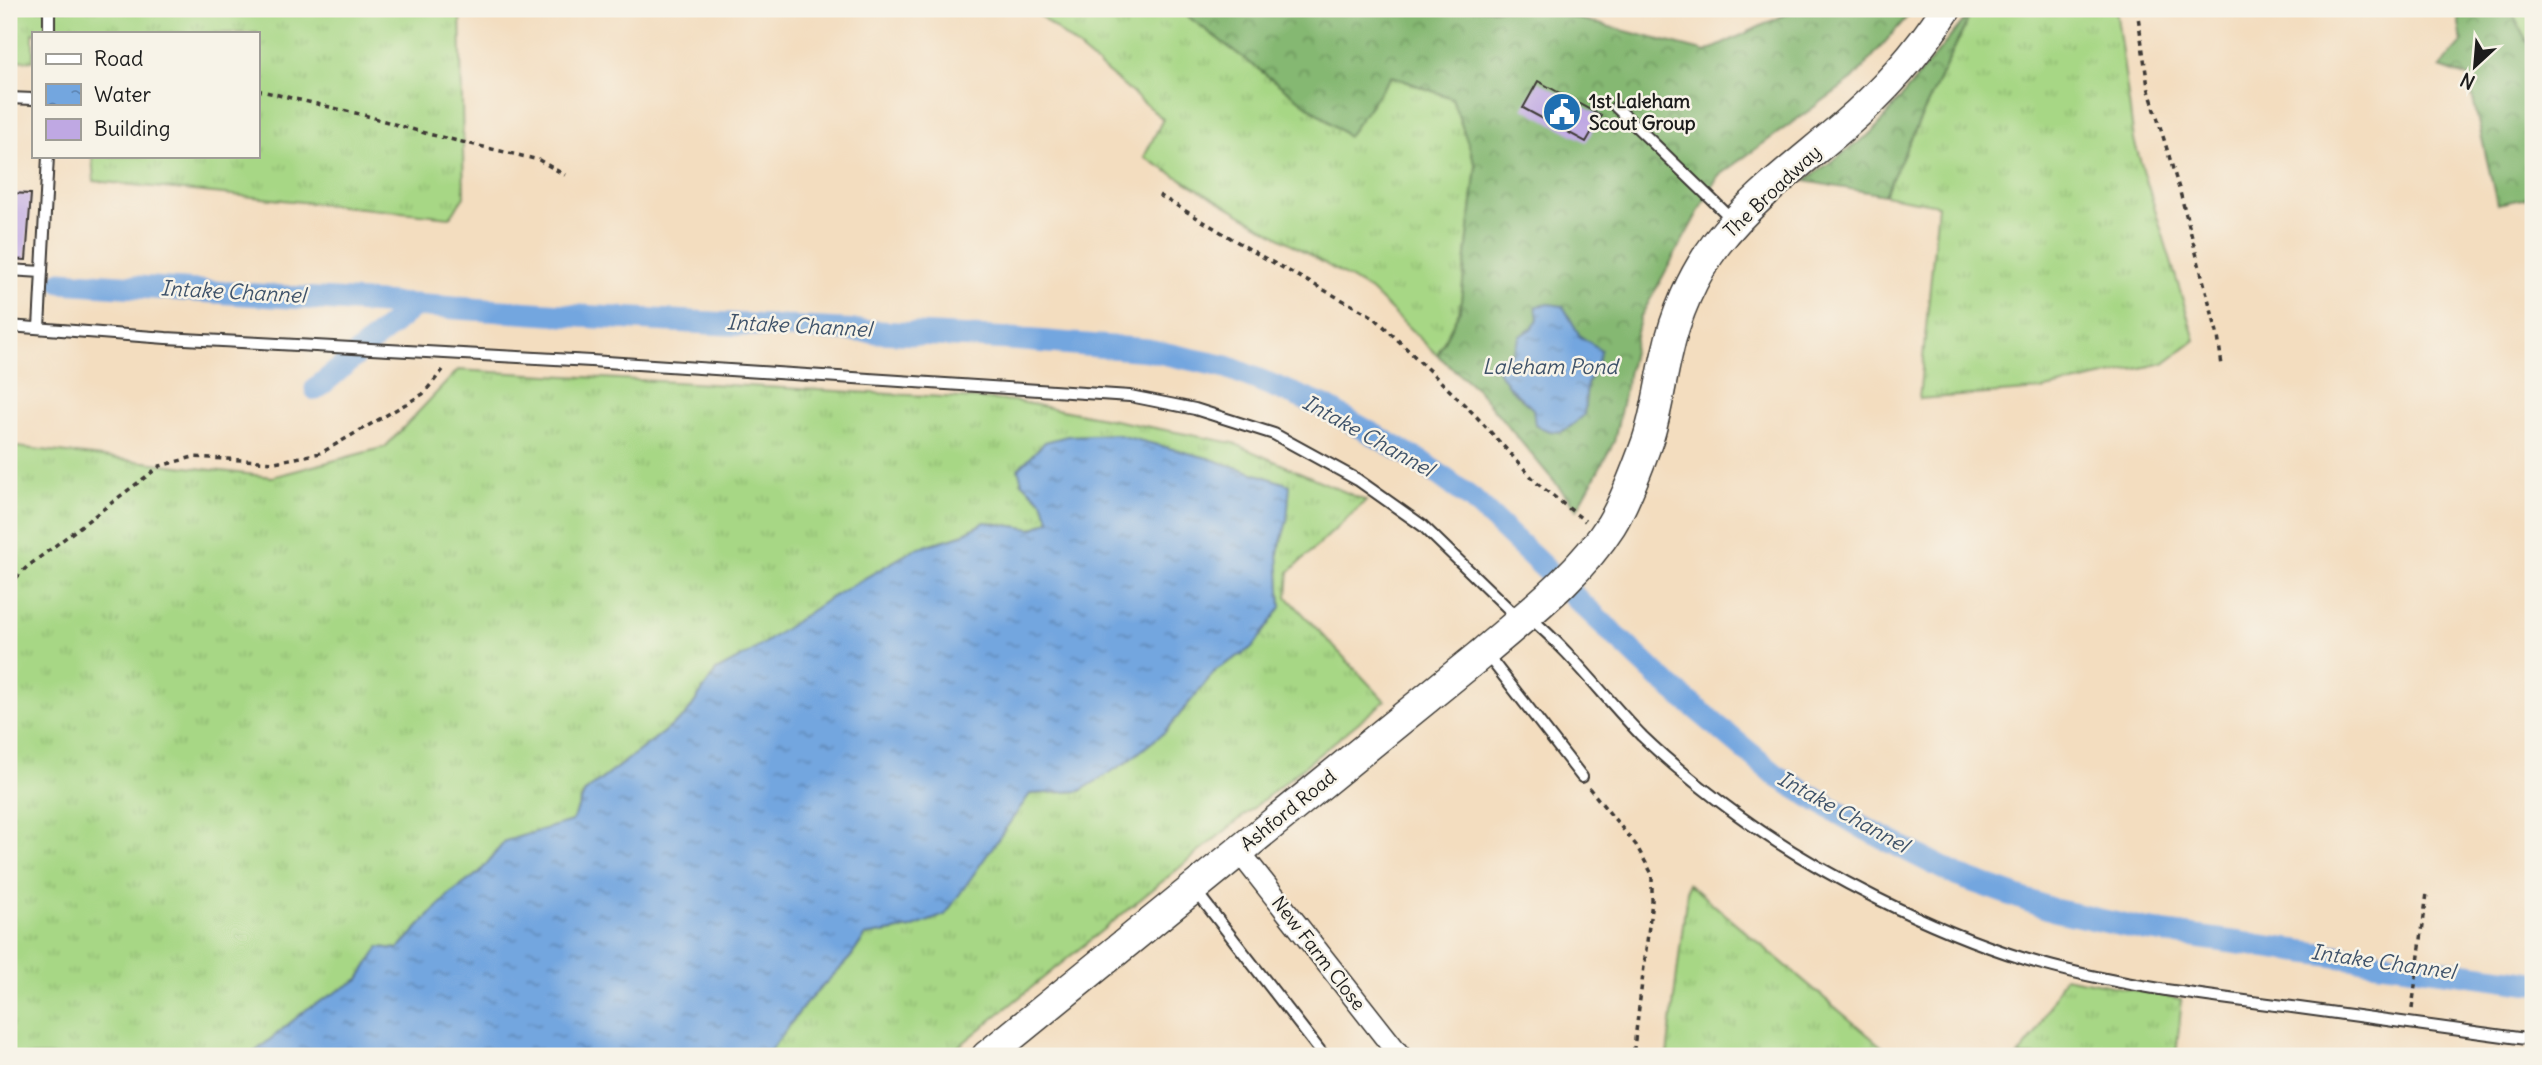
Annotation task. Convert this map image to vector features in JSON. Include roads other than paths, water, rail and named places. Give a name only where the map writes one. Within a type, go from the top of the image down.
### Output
[{"type":"main road","name":"The Broadway","points":[[1594,547],[1613,522],[1647,441],[1667,352],[1697,273],[1735,222],[1844,126],[1892,78],[1946,9]]},
{"type":"main road","name":"Ashford Road","points":[[987,1056],[1528,615],[1594,547]]},
{"type":"street","name":"New Farm Close","points":[[1238,850],[1400,1056]]},
{"type":"lane","points":[[49,9],[49,32]]},
{"type":"lane","points":[[9,98],[32,99]]},
{"type":"lane","points":[[1616,107],[1735,222]]},
{"type":"lane","points":[[40,328],[48,158]]},
{"type":"lane","points":[[9,270],[42,272]]},
{"type":"lane","points":[[9,326],[166,338],[1130,396],[1195,409],[1274,434],[1358,480],[1423,526],[1552,636],[1642,735],[1720,802],[1786,847],[1835,876],[1932,923],[2026,959],[2132,984],[2181,993],[2533,1040]]},
{"type":"lane","points":[[1485,651],[1582,777]]},
{"type":"lane","points":[[1193,887],[1324,1056]]},
{"type":"water","name":"Laleham Pond","points":[[1536,306],[1563,306],[1580,336],[1601,350],[1596,368],[1587,384],[1584,415],[1571,426],[1556,432],[1535,425],[1533,409],[1509,387],[1498,370],[1501,358],[1513,353],[1520,336],[1532,328],[1538,319]]},
{"type":"water","points":[[1115,434],[1208,458],[1290,485],[1287,521],[1278,553],[1281,607],[1253,647],[1216,670],[1166,731],[1127,762],[1080,791],[1030,794],[945,915],[911,928],[865,936],[850,958],[807,1002],[766,1056],[250,1056],[307,1009],[359,979],[379,947],[398,949],[450,894],[480,872],[505,841],[572,821],[585,792],[686,715],[716,671],[748,654],[827,600],[917,548],[959,536],[985,522],[1033,529],[1050,520],[1042,501],[1022,482],[1018,469],[1045,442],[1067,436]]},
{"type":"waterway","name":"Intake Channel","points":[[61,282],[579,316],[1011,339],[1148,350],[1227,367],[1325,407],[1423,463],[1472,499],[1662,680],[1777,776],[1866,829],[1958,876],[2054,910],[2145,930],[2533,983]]},
{"type":"waterway","points":[[316,389],[415,305]]},
{"type":"place","name":"1st Laleham Scout Group","points":[[1562,112]]}]
